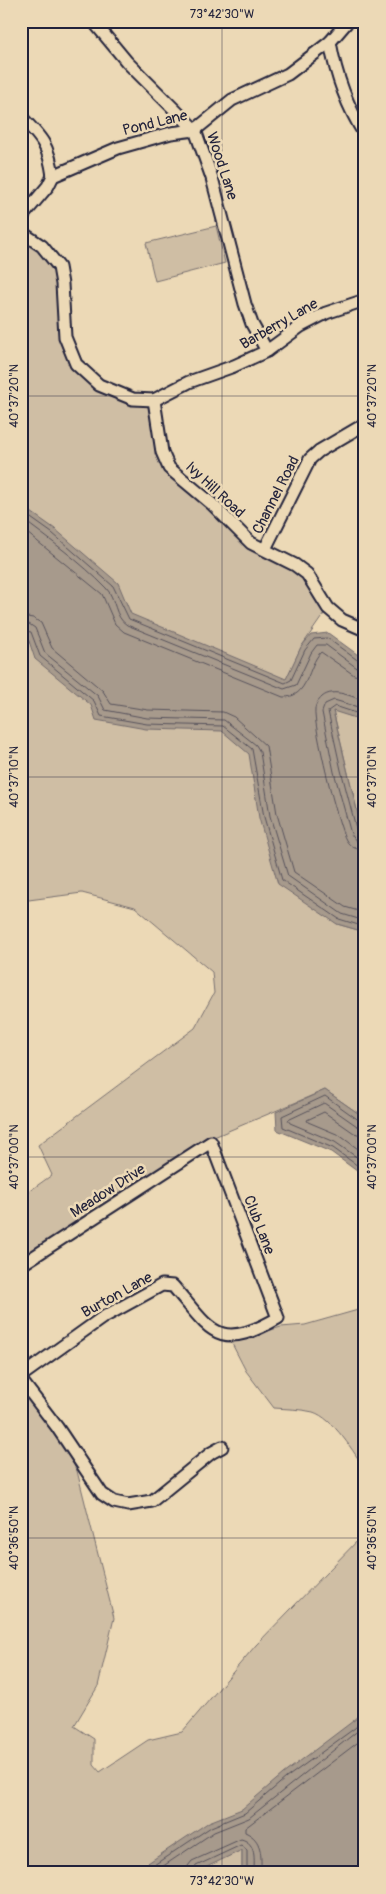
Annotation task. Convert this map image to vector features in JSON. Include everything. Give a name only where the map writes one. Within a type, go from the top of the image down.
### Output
[{"type":"street","name":"Wood Lane","points":[[93,21],[127,62],[195,130],[212,178],[245,304],[252,324],[267,351]]},
{"type":"street","name":"Pond Lane","points":[[53,176],[118,148],[171,133],[195,130],[232,100],[288,74],[330,42],[348,21]]},
{"type":"street","points":[[330,42],[336,74],[344,96],[365,135]]},
{"type":"street","points":[[21,117],[46,145],[50,154],[53,176],[48,186],[21,218]]},
{"type":"street","points":[[21,232],[42,246],[59,267],[62,284],[65,337],[76,364],[92,380],[111,391],[133,399],[154,400]]},
{"type":"street","name":"Barberry Lane","points":[[154,400],[189,382],[234,366],[267,351],[301,326],[326,313],[365,300]]},
{"type":"street","name":"Ivy Hill Road","points":[[154,400],[162,452],[169,468],[212,504],[251,543],[265,549],[307,574],[328,608],[342,620],[365,630]]},
{"type":"street","name":"Channel Road","points":[[265,549],[310,459],[319,451],[365,424]]},
{"type":"street","name":"Meadow Drive","points":[[21,1265],[211,1142]]},
{"type":"street","name":"Club Lane","points":[[211,1142],[278,1318]]},
{"type":"street","name":"Burton Lane","points":[[21,1376],[102,1318],[162,1285],[173,1286],[206,1326],[216,1333],[229,1336],[248,1331],[278,1318]]},
{"type":"street","points":[[21,1380],[68,1442],[102,1494],[114,1502],[128,1505],[152,1501],[211,1453],[222,1447]]},
{"type":"shaded area","points":[[216,226],[225,263],[155,281],[146,243]]},
{"type":"shaded area","points":[[21,234],[59,267],[69,350],[111,391],[154,400],[169,468],[251,543],[295,565],[328,608],[301,647],[287,679],[337,924],[365,932],[365,1118],[325,1090],[214,1137],[21,1261],[21,1197],[52,1175],[38,1145],[195,1028],[214,993],[212,972],[135,907],[82,893],[21,901]]},
{"type":"shaded area","points":[[333,710],[365,721],[365,832],[362,831]]},
{"type":"shaded area","points":[[365,1308],[365,1470],[343,1437],[321,1416],[308,1411],[274,1408],[246,1371],[228,1336],[251,1336],[281,1327],[305,1325]]},
{"type":"shaded area","points":[[21,1369],[77,1471],[114,1618],[98,1686],[74,1726],[94,1739],[94,1765],[100,1772],[148,1740],[182,1732],[256,1645],[363,1535],[365,1529],[365,1712],[360,1714],[242,1850],[242,1873],[21,1873]]},
{"type":"water","points":[[21,505],[55,529],[118,583],[131,614],[286,679],[301,647],[311,635],[328,633],[365,660],[365,721],[333,711],[362,831],[365,832],[365,932],[337,924],[278,884],[259,818],[249,754],[222,731],[146,729],[96,720],[91,705],[35,659],[27,635],[21,635]]},
{"type":"water","points":[[325,1090],[365,1118],[365,1177],[331,1152],[277,1130],[276,1112]]},
{"type":"water","points":[[365,1712],[365,1873],[242,1873],[242,1850],[194,1873],[133,1873],[209,1822],[242,1809],[283,1774]]}]
